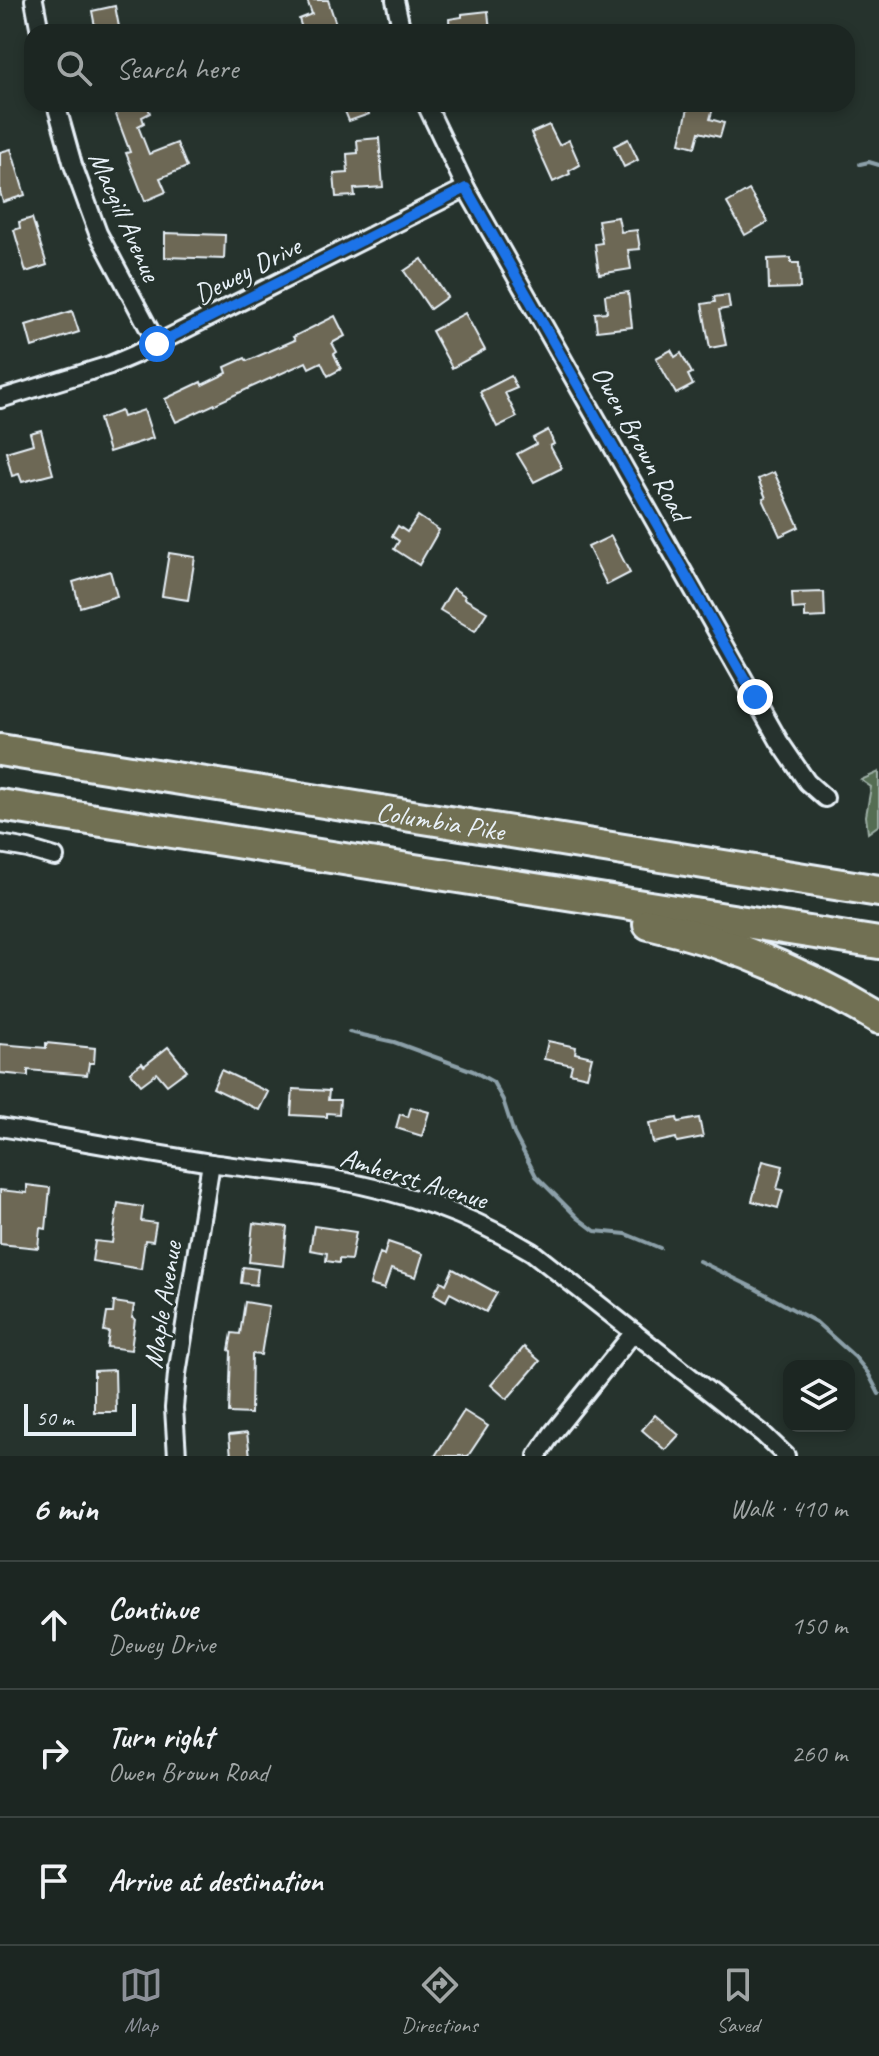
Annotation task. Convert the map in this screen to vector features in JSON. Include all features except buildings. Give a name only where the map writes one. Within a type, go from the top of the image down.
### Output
[{"type":"highway","name":"Columbia Pike","points":[[0,750],[879,891]]},
{"type":"highway","name":"Columbia Pike","points":[[0,805],[879,943]]},
{"type":"highway","points":[[634,853],[879,871]]},
{"type":"highway","points":[[330,858],[661,927],[719,943],[777,963],[879,1018]]},
{"type":"street","points":[[34,0],[38,24]]},
{"type":"street","points":[[395,0],[400,24]]},
{"type":"street","name":"Macgill Avenue","points":[[58,112],[76,176],[98,233],[157,344]]},
{"type":"street","name":"Owen Brown Road","points":[[429,112],[466,188],[779,741],[807,782],[825,798]]},
{"type":"street","name":"Dewey Drive","points":[[0,399],[110,365],[157,344],[466,188]]},
{"type":"street","points":[[0,844],[55,857]]},
{"type":"street","name":"Amherst Avenue","points":[[0,1127],[211,1163],[330,1179],[387,1191],[465,1216],[532,1252],[763,1434],[786,1456]]},
{"type":"street","name":"Maple Avenue","points":[[177,1456],[174,1408],[177,1374],[211,1163]]},
{"type":"street","points":[[537,1456],[634,1332]]},
{"type":"green space","points":[[879,772],[879,825],[868,833],[866,816],[871,787],[861,780]]},
{"type":"waterway","points":[[860,164],[869,162],[879,165]]},
{"type":"waterway","points":[[349,1032],[394,1042],[473,1071],[493,1082],[503,1100],[514,1134],[536,1176],[578,1218],[595,1231],[626,1234],[660,1248]]},
{"type":"waterway","points":[[699,1261],[816,1322],[855,1357],[879,1394]]},
{"type":"route","points":[[157,344],[466,188],[755,697]]}]
